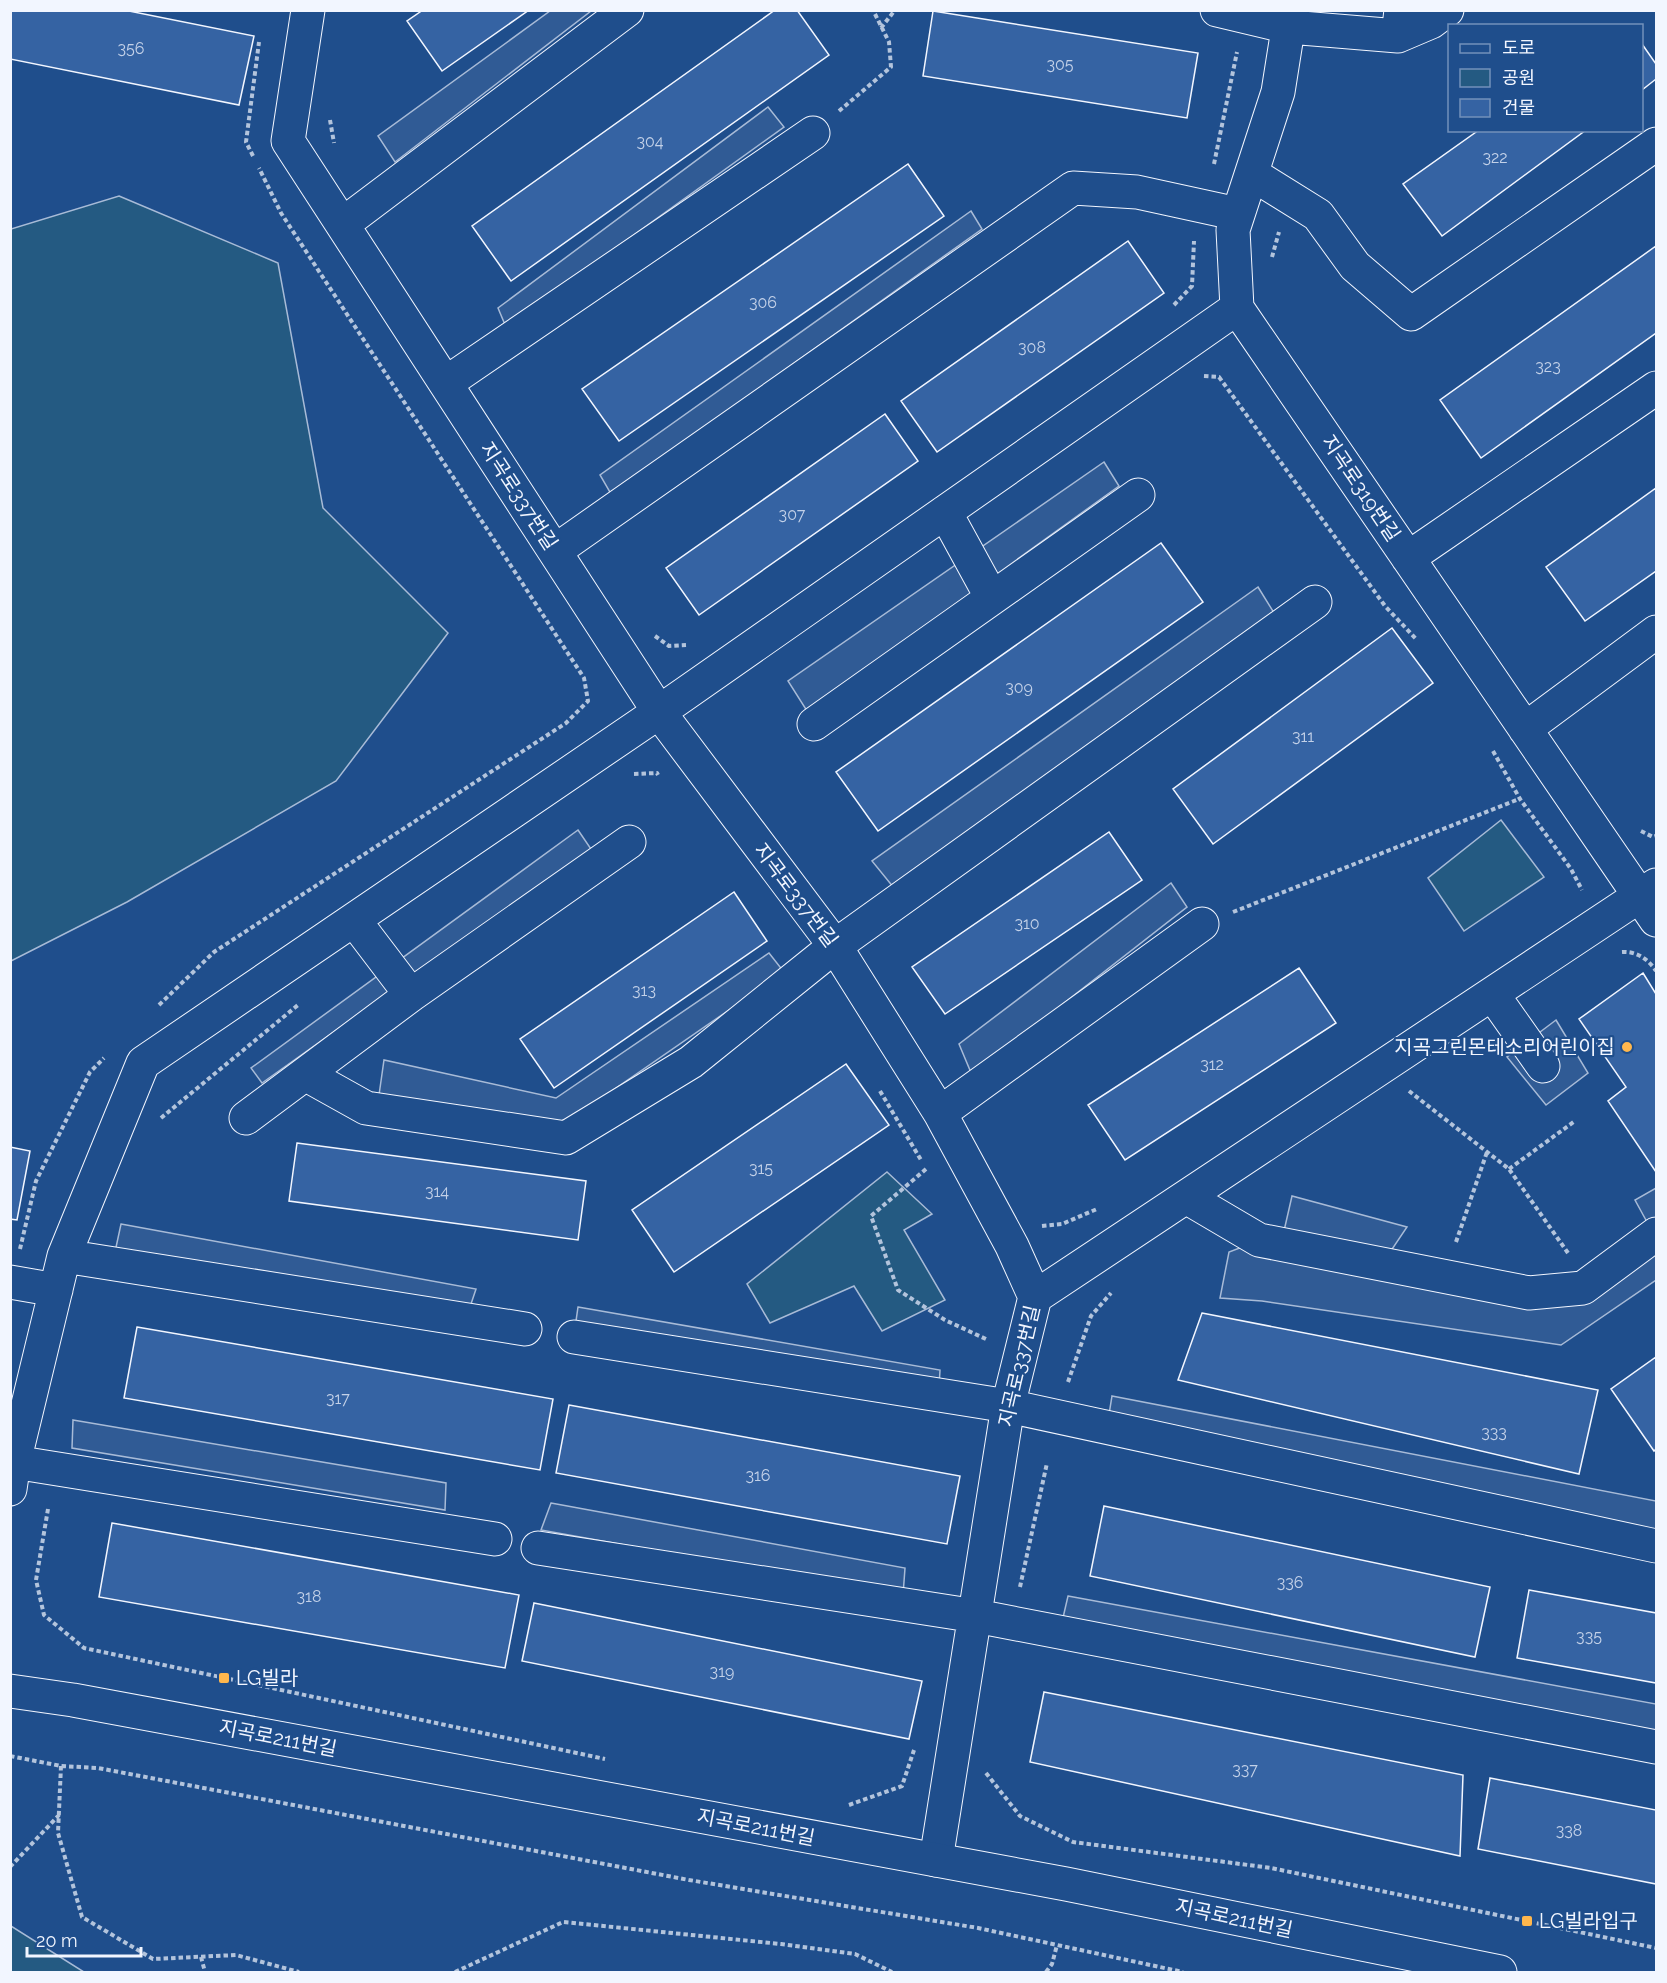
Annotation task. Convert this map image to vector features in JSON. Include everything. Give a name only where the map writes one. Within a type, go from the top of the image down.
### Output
[{"type":"street","name":"지곡로337번길","points":[[308,10],[288,141],[659,712],[835,946],[940,1113],[1012,1246],[1035,1297],[1008,1406],[936,1860]]},
{"type":"street","points":[[343,224],[627,10]]},
{"type":"street","points":[[1217,10],[1290,19],[1400,23],[1431,22],[1447,10]]},
{"type":"street","points":[[495,1539],[12,1476],[64,1256],[143,1063],[659,712],[1237,308],[1233,230],[1278,92],[1290,19]]},
{"type":"street","points":[[446,383],[813,133]]},
{"type":"street","points":[[1252,174],[1318,215],[1355,266],[1411,314],[1656,144]]},
{"type":"street","points":[[555,551],[1073,188],[1137,192],[1238,214]]},
{"type":"street","name":"지곡로319번길","points":[[1237,308],[1525,729],[1651,901]]},
{"type":"street","points":[[1408,558],[1656,388]]},
{"type":"street","points":[[814,724],[1138,495]]},
{"type":"street","points":[[945,512],[992,598]]},
{"type":"street","points":[[305,1074],[366,1108],[566,1138],[691,1062],[835,946],[1315,602]]},
{"type":"street","points":[[1525,729],[1656,632]]},
{"type":"street","points":[[246,1118],[411,995],[629,842]]},
{"type":"street","points":[[1035,1297],[1493,994],[1651,901]]},
{"type":"street","points":[[354,920],[411,995]]},
{"type":"street","points":[[940,1113],[1202,924]]},
{"type":"street","points":[[1493,994],[1543,1066]]},
{"type":"street","points":[[1186,1197],[1259,1240],[1529,1293],[1583,1288],[1656,1234]]},
{"type":"street","points":[[64,1256],[525,1329]]},
{"type":"street","points":[[10,1282],[56,1290]]},
{"type":"street","points":[[574,1337],[1008,1406],[1656,1546]]},
{"type":"street","points":[[538,1548],[976,1616],[1656,1747]]},
{"type":"street","name":"지곡로211번길","points":[[10,1691],[85,1702],[1066,1884],[1500,1972]]},
{"type":"path","points":[[813,133],[891,67],[889,42],[873,10]]},
{"type":"path","points":[[881,28],[895,10]]},
{"type":"path","points":[[259,42],[246,142],[281,213],[584,678],[588,701],[566,723]]},
{"type":"path","points":[[1212,172],[1237,52]]},
{"type":"path","points":[[331,109],[330,120],[335,149]]},
{"type":"path","points":[[1168,311],[1192,286],[1194,234]]},
{"type":"path","points":[[648,627],[655,636],[669,646],[685,646],[694,640]]},
{"type":"path","points":[[1202,924],[1520,799]]},
{"type":"path","points":[[1571,869],[1582,890],[1573,897]]},
{"type":"path","points":[[1619,952],[1628,951],[1649,960],[1656,971]]},
{"type":"path","points":[[154,1124],[306,999]]},
{"type":"path","points":[[1404,1088],[1509,1169],[1589,1283]]},
{"type":"path","points":[[879,1089],[926,1169],[871,1216],[898,1290],[945,1320],[991,1342],[994,1335]]},
{"type":"path","points":[[1509,1169],[1575,1121]]},
{"type":"path","points":[[1444,1276],[1487,1152]]},
{"type":"path","points":[[1041,1226],[1062,1224],[1100,1208]]},
{"type":"path","points":[[1066,1389],[1091,1316],[1115,1288]]},
{"type":"path","points":[[1018,1597],[1047,1463]]},
{"type":"path","points":[[48,1509],[36,1580],[44,1615],[84,1648],[608,1759]]},
{"type":"path","points":[[10,1756],[61,1766],[98,1768],[689,1880],[978,1928],[1183,1972]]},
{"type":"path","points":[[61,1766],[58,1833],[82,1917],[153,1959],[236,1955],[299,1972]]},
{"type":"path","points":[[841,1809],[902,1786]]},
{"type":"path","points":[[1007,1798],[1020,1816],[1073,1842],[1271,1868],[1656,1948]]},
{"type":"path","points":[[10,1867],[59,1815]]},
{"type":"path","points":[[454,1972],[563,1922],[782,1944],[855,1954],[892,1972]]},
{"type":"path","points":[[1046,1972],[1052,1964],[1057,1945]]},
{"type":"path","points":[[201,1957],[205,1972]]},
{"type":"green space","points":[[119,196],[278,263],[323,508],[448,633],[336,781],[127,902],[11,961],[11,229]]},
{"type":"green space","points":[[1501,820],[1544,877],[1464,931],[1428,878]]},
{"type":"green space","points":[[887,1172],[932,1214],[904,1230],[945,1300],[882,1331],[854,1286],[770,1323],[747,1284]]},
{"type":"green space","points":[[11,1926],[84,1972],[11,1972]]},
{"type":"shaded area","points":[[550,11],[591,11],[395,162],[378,136]]},
{"type":"shaded area","points":[[768,107],[784,127],[506,327],[498,308]]},
{"type":"shaded area","points":[[971,211],[982,229],[611,494],[600,475]]},
{"type":"shaded area","points":[[1104,462],[1119,486],[807,711],[788,681]]},
{"type":"shaded area","points":[[1258,587],[1276,616],[894,888],[872,861]]},
{"type":"shaded area","points":[[578,830],[591,849],[262,1083],[251,1068]]},
{"type":"shaded area","points":[[1171,883],[1187,907],[972,1075],[959,1044]]},
{"type":"shaded area","points":[[769,953],[784,972],[564,1124],[379,1095],[384,1060],[556,1098]]},
{"type":"shaded area","points":[[1556,1020],[1588,1073],[1546,1105],[1507,1057]]},
{"type":"shaded area","points":[[1656,1188],[1656,1280],[1561,1345],[1262,1301],[1220,1298],[1229,1252],[1284,1231],[1292,1196],[1407,1227],[1374,1276],[1556,1306],[1647,1222],[1635,1200]]},
{"type":"shaded area","points":[[121,1224],[476,1289],[470,1307],[115,1252]]},
{"type":"shaded area","points":[[578,1307],[940,1370],[939,1387],[575,1328]]},
{"type":"shaded area","points":[[1112,1396],[1656,1501],[1656,1532],[1107,1427]]},
{"type":"shaded area","points":[[73,1420],[446,1483],[445,1510],[72,1448]]},
{"type":"shaded area","points":[[551,1503],[905,1568],[903,1595],[541,1530]]},
{"type":"shaded area","points":[[1068,1596],[1656,1704],[1656,1738],[1062,1622]]},
{"type":"building","points":[[10,10],[124,10],[254,36],[239,105],[10,59]]},
{"type":"building","points":[[423,10],[529,10],[442,71],[407,21]]},
{"type":"building","points":[[775,10],[797,10],[829,55],[511,281],[472,226]]},
{"type":"building","points":[[933,11],[1198,53],[1187,118],[923,76]]},
{"type":"building","points":[[1643,45],[1656,64],[1656,79],[1643,89]]},
{"type":"building","points":[[1476,132],[1583,132],[1442,236],[1403,184]]},
{"type":"building","points":[[908,164],[944,216],[619,441],[582,389]]},
{"type":"building","points":[[1128,241],[1164,293],[937,452],[901,401]]},
{"type":"building","points":[[1656,246],[1656,333],[1481,458],[1440,400]]},
{"type":"building","points":[[885,414],[918,461],[699,615],[666,568]]},
{"type":"building","points":[[1656,488],[1656,571],[1585,621],[1546,567]]},
{"type":"building","points":[[1161,543],[1203,602],[878,831],[836,772]]},
{"type":"building","points":[[1392,628],[1433,683],[1213,844],[1173,789]]},
{"type":"building","points":[[1109,832],[1142,880],[945,1014],[912,967]]},
{"type":"building","points":[[734,892],[767,941],[554,1088],[520,1039]]},
{"type":"building","points":[[1299,968],[1336,1023],[1125,1160],[1088,1105]]},
{"type":"building","name":"지곡그린몬테소리어린이집","points":[[1643,973],[1656,994],[1656,1172],[1608,1101],[1626,1087],[1579,1019]]},
{"type":"building","points":[[846,1064],[889,1125],[674,1272],[632,1210]]},
{"type":"building","points":[[297,1143],[586,1181],[578,1240],[289,1201]]},
{"type":"building","points":[[10,1147],[30,1151],[17,1220],[10,1219]]},
{"type":"building","points":[[1202,1313],[1598,1390],[1579,1474],[1178,1380]]},
{"type":"building","points":[[137,1327],[553,1399],[540,1470],[124,1398]]},
{"type":"building","points":[[1656,1357],[1656,1449],[1654,1451],[1611,1389]]},
{"type":"building","points":[[569,1405],[960,1476],[947,1544],[556,1473]]},
{"type":"building","points":[[1104,1506],[1490,1587],[1475,1657],[1090,1576]]},
{"type":"building","points":[[112,1523],[519,1595],[505,1668],[99,1597]]},
{"type":"building","points":[[1529,1590],[1656,1613],[1656,1683],[1517,1658]]},
{"type":"building","points":[[534,1603],[922,1681],[909,1739],[522,1661]]},
{"type":"building","points":[[1044,1692],[1463,1775],[1460,1856],[1030,1762]]},
{"type":"building","points":[[1490,1778],[1656,1810],[1656,1884],[1478,1849]]},
{"type":"place","name":"지곡그린몬테소리어린이집","points":[[1627,1047]]},
{"type":"place","name":"LG빌라","points":[[224,1678]]},
{"type":"place","name":"LG빌라입구","points":[[1527,1921]]}]
